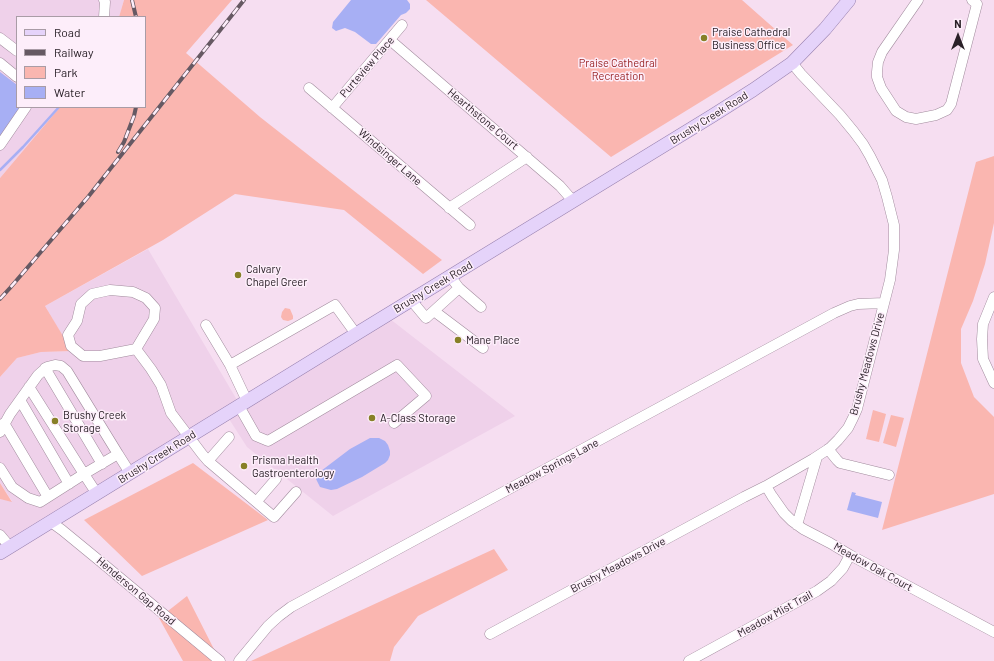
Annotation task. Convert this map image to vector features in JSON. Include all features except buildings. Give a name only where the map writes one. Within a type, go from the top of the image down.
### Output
[{"type":"main road","name":"Brushy Creek Road","points":[[5,550],[754,90],[792,63],[825,29],[849,0]]},
{"type":"street","points":[[104,0],[104,16]]},
{"type":"street","points":[[918,0],[882,52],[878,62],[877,72],[877,78],[881,88],[896,111],[906,117],[916,119],[936,115],[950,107],[976,1]]},
{"type":"street","name":"Purteview Place","points":[[332,108],[402,26]]},
{"type":"street","points":[[0,38],[16,51]]},
{"type":"street","name":"Hearthstone Court","points":[[390,40],[560,186],[573,201]]},
{"type":"street","points":[[0,63],[16,76]]},
{"type":"street","name":"Brushy Meadows Drive","points":[[490,634],[766,486],[817,457],[828,449],[843,434],[853,418],[857,409],[892,267],[894,237],[892,214],[882,180],[870,156],[854,132],[840,115],[792,63]]},
{"type":"street","name":"Windsinger Lane","points":[[309,88],[470,225]]},
{"type":"street","points":[[0,145],[25,108]]},
{"type":"street","points":[[449,208],[527,157]]},
{"type":"street","points":[[450,276],[459,288],[481,307]]},
{"type":"street","points":[[411,300],[426,318],[459,288]]},
{"type":"street","points":[[110,290],[132,292],[146,298],[155,308],[154,319],[136,349],[100,356],[83,356],[71,346],[68,335],[77,321],[80,304],[92,294],[110,290]]},
{"type":"street","points":[[994,296],[983,324],[982,339],[984,360],[994,383]]},
{"type":"street","name":"Meadow Springs Lane","points":[[239,661],[268,626],[291,607],[834,313],[858,304],[884,302]]},
{"type":"street","points":[[230,365],[335,305],[356,334]]},
{"type":"street","points":[[434,311],[483,348]]},
{"type":"street","points":[[206,325],[230,365],[256,436],[268,441],[397,365],[426,396],[394,423]]},
{"type":"street","points":[[136,349],[162,385],[171,413],[208,461],[274,517],[296,492]]},
{"type":"street","points":[[48,497],[2,427],[38,375],[45,368],[55,364],[61,366],[67,371],[130,473]]},
{"type":"street","points":[[45,368],[102,464]]},
{"type":"street","points":[[30,387],[97,494]]},
{"type":"street","points":[[20,400],[69,484]]},
{"type":"street","points":[[208,461],[229,437]]},
{"type":"street","points":[[828,449],[836,460],[840,462],[889,475]]},
{"type":"street","points":[[0,468],[12,487],[28,498],[40,502],[118,454]]},
{"type":"street","points":[[797,525],[817,457]]},
{"type":"street","points":[[256,501],[276,479]]},
{"type":"street","name":"Meadow Oak Court","points":[[766,486],[781,509],[797,525],[994,632]]},
{"type":"street","name":"Henderson Gap Road","points":[[51,522],[220,661]]},
{"type":"street","points":[[0,535],[5,550]]},
{"type":"street","name":"Meadow Mist Trail","points":[[689,661],[817,592],[831,581],[843,568],[850,555]]},
{"type":"shaded area","points":[[0,0],[124,0],[119,16],[16,16],[16,108],[59,108],[0,178]]},
{"type":"shaded area","points":[[148,249],[237,400],[0,547],[0,499],[12,501],[0,483],[0,377],[17,358],[41,352],[71,351],[45,306]]},
{"type":"shaded area","name":"A-Class Storage","points":[[390,319],[515,416],[333,516],[247,447],[229,419]]},
{"type":"green space","points":[[124,0],[232,0],[186,53],[260,117],[442,260],[423,274],[344,210],[235,194],[163,240],[45,306],[72,351],[41,352],[17,358],[0,377],[0,178],[59,108],[146,108],[146,16],[119,16]]},
{"type":"green space","name":"Praise Cathedral Recreation","points":[[426,0],[742,0],[793,45],[611,157]]},
{"type":"green space","points":[[994,156],[994,223],[985,264],[973,301],[961,329],[961,363],[974,397],[994,417],[994,494],[882,530],[976,162]]},
{"type":"green space","points":[[285,308],[290,309],[293,319],[288,321],[283,320],[281,317]]},
{"type":"green space","points":[[873,410],[886,414],[879,442],[866,439]]},
{"type":"green space","points":[[891,415],[904,418],[896,447],[883,443]]},
{"type":"green space","points":[[193,463],[268,520],[142,576],[84,520]]},
{"type":"green space","points":[[0,483],[12,502],[0,499]]},
{"type":"green space","points":[[494,549],[508,570],[418,616],[394,647],[390,661],[251,661]]},
{"type":"green space","points":[[187,596],[220,661],[183,661],[159,618]]},
{"type":"water","points":[[351,0],[407,0],[410,4],[410,9],[401,15],[376,44],[371,44],[355,32],[345,28],[336,31],[332,28],[333,22]]},
{"type":"water","points":[[0,72],[16,84],[16,108],[20,108],[0,136]]},
{"type":"water","points":[[370,438],[379,438],[385,441],[388,445],[390,455],[385,463],[362,477],[337,489],[331,490],[320,487],[316,479],[321,471],[350,449]]},
{"type":"water","points":[[852,492],[856,493],[855,495],[882,502],[878,518],[847,510]]},
{"type":"waterway","points":[[0,170],[58,108]]},
{"type":"railway","points":[[132,0],[136,16]]},
{"type":"railway","points":[[0,299],[88,197],[244,0]]},
{"type":"railway","points":[[118,152],[124,142],[136,108]]},
{"type":"place","name":"Praise Cathedral Business Office","points":[[704,38]]},
{"type":"place","name":"Calvary Chapel Greer","points":[[238,275]]},
{"type":"place","name":"Mane Place","points":[[458,340]]},
{"type":"place","name":"A-Class Storage","points":[[372,418]]},
{"type":"place","name":"Brushy Creek Storage","points":[[55,421]]},
{"type":"place","name":"Prisma Health Gastroenterology","points":[[244,466]]}]
